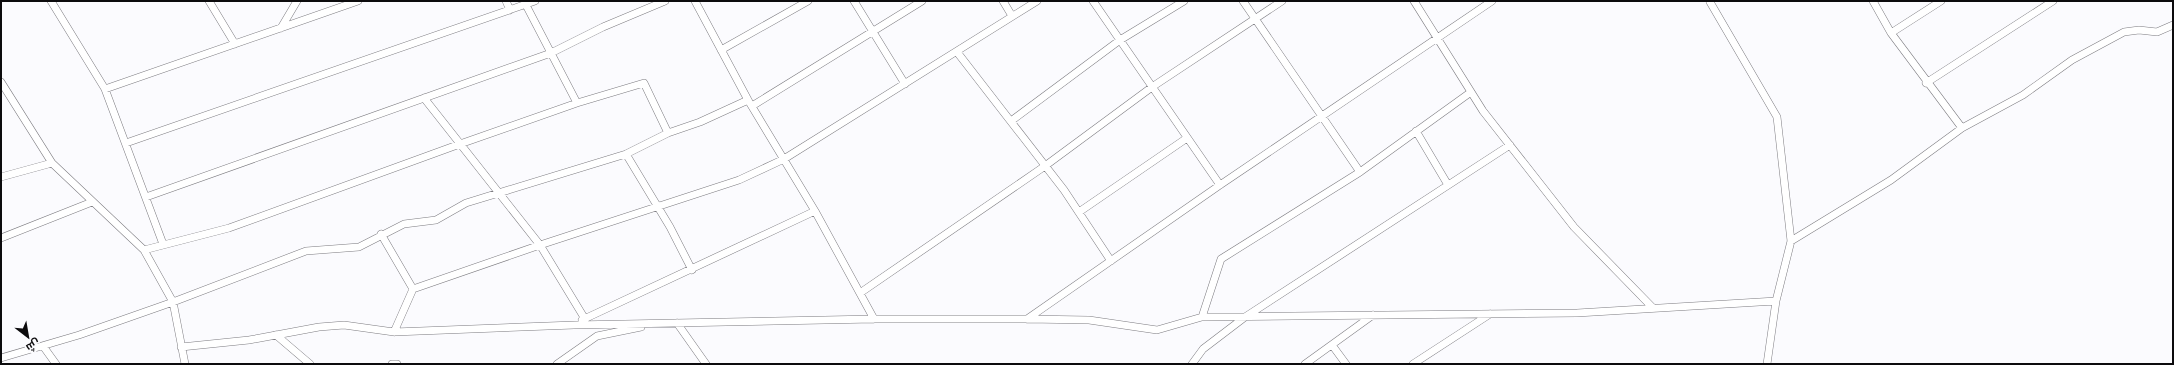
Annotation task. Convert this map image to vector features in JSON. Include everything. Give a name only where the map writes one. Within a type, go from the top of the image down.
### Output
[{"type":"street","points":[[51,1],[105,89],[163,244]]},
{"type":"street","points":[[209,1],[235,44]]},
{"type":"street","points":[[281,28],[296,1]]},
{"type":"street","points":[[105,89],[358,1]]},
{"type":"street","points":[[506,1],[510,10]]},
{"type":"street","points":[[126,143],[292,84],[535,1]]},
{"type":"street","points":[[146,197],[551,53],[603,27],[665,1]]},
{"type":"street","points":[[705,1],[696,4],[750,103],[815,210],[874,319]]},
{"type":"street","points":[[721,50],[808,1]]},
{"type":"street","points":[[854,1],[905,84]]},
{"type":"street","points":[[1,358],[79,335],[173,302],[306,251],[359,246],[404,224],[436,220],[466,203],[626,154],[668,133],[750,103],[873,32],[922,1]]},
{"type":"street","points":[[1003,1],[1012,16]]},
{"type":"street","points":[[394,332],[414,289],[540,245],[658,208],[739,180],[784,159],[1037,1]]},
{"type":"street","points":[[1093,1],[1220,185]]},
{"type":"street","points":[[1011,121],[1120,40],[1184,1]]},
{"type":"street","points":[[1243,1],[1360,172]]},
{"type":"street","points":[[860,293],[1046,166],[1152,87],[1282,1]]},
{"type":"street","points":[[1414,1],[1471,92],[1510,145],[1574,227],[1653,308]]},
{"type":"street","points":[[1027,319],[1220,185],[1492,1]]},
{"type":"street","points":[[1711,1],[1710,2],[1777,117],[1791,241],[1776,301],[1767,364]]},
{"type":"street","points":[[1873,1],[1891,33],[1926,83],[1962,128]]},
{"type":"street","points":[[1891,33],[1941,1]]},
{"type":"street","points":[[1926,83],[2053,1]]},
{"type":"street","points":[[526,5],[577,103]]},
{"type":"street","points":[[1791,241],[1891,180],[1962,128],[2023,94],[2072,60],[2088,54],[2124,32],[2140,30],[2157,32],[2173,25]]},
{"type":"street","points":[[957,52],[1046,166],[1079,212],[1111,261]]},
{"type":"street","points":[[144,250],[229,228],[577,103],[644,83],[668,133]]},
{"type":"street","points":[[2,88],[52,163],[144,250],[173,302],[185,364]]},
{"type":"street","points":[[1202,317],[1221,259],[1360,172],[1471,92]]},
{"type":"street","points":[[424,98],[540,245],[585,319]]},
{"type":"street","points":[[1416,131],[1448,185]]},
{"type":"street","points":[[1079,212],[1187,138]]},
{"type":"street","points":[[1192,364],[1203,349],[1245,317],[1510,145]]},
{"type":"street","points":[[626,154],[692,270]]},
{"type":"street","points":[[1,177],[52,163]]},
{"type":"street","points":[[1,238],[92,202]]},
{"type":"street","points":[[574,325],[815,210]]},
{"type":"street","points":[[381,234],[414,289]]},
{"type":"street","points":[[181,347],[344,325],[394,332],[657,323],[874,319],[1027,319],[1089,320],[1157,330],[1202,317],[1577,312],[1776,301]]},
{"type":"street","points":[[1413,364],[1490,314]]},
{"type":"street","points":[[1305,364],[1374,315]]},
{"type":"street","points":[[557,364],[598,336],[657,323]]},
{"type":"street","points":[[677,323],[706,364]]},
{"type":"street","points":[[276,335],[310,364]]},
{"type":"street","points":[[1332,345],[1346,364]]},
{"type":"street","points":[[43,346],[56,364]]}]
